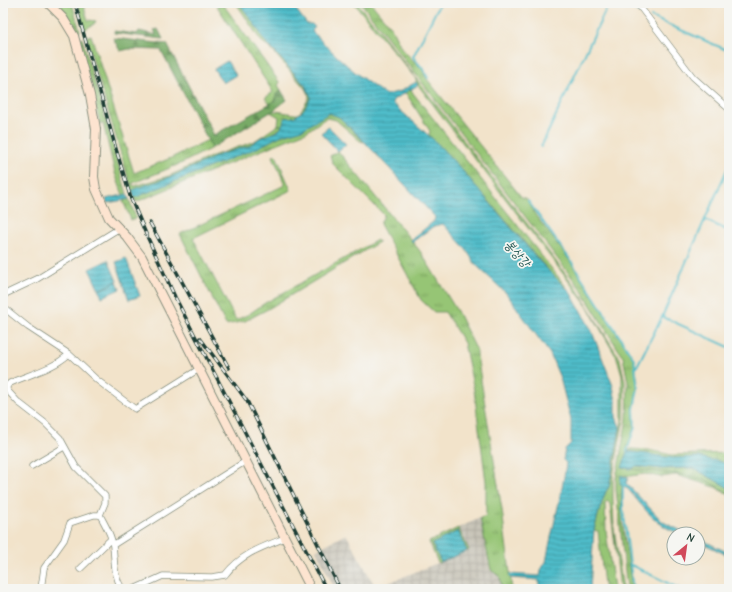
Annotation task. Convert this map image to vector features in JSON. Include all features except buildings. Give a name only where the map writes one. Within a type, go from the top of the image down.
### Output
[{"type":"main road","points":[[48,3],[63,18],[74,36],[90,95],[96,129],[94,176],[96,189],[102,203],[109,218],[127,237],[142,257],[311,589]]},
{"type":"street","points":[[637,3],[693,77],[729,109]]},
{"type":"street","points":[[3,295],[43,275],[118,229]]},
{"type":"street","points":[[3,307],[28,327],[70,354],[97,380],[135,409],[199,369]]},
{"type":"street","points":[[70,354],[61,362],[6,386],[7,390],[18,402],[54,431],[60,438],[76,467],[105,496],[105,503],[100,514],[112,542],[114,573],[122,589]]},
{"type":"street","points":[[32,466],[64,447]]},
{"type":"street","points":[[80,569],[112,542],[246,461]]},
{"type":"street","points":[[41,589],[44,568],[64,540],[70,523],[100,514]]},
{"type":"street","points":[[134,589],[163,576],[212,577],[225,574],[242,557],[285,538]]},
{"type":"shaded area","points":[[480,518],[490,570],[500,577],[502,589],[335,589],[316,550],[346,534],[376,588],[469,550],[458,528]]},
{"type":"green space","points":[[54,3],[72,3],[80,31],[77,32],[67,16]]},
{"type":"green space","points":[[78,3],[83,3],[88,20],[96,21],[84,30]]},
{"type":"green space","points":[[215,3],[222,3],[280,83],[278,85],[281,90],[276,94],[276,99],[270,104],[265,98],[273,92]]},
{"type":"green space","points":[[236,3],[239,3],[258,29],[263,39],[271,46],[311,94],[306,106],[299,114],[309,98],[308,92],[270,48],[261,41]]},
{"type":"green space","points":[[354,3],[357,3],[380,31],[577,289],[620,359],[625,382],[624,419],[613,476],[613,499],[614,528],[623,589],[620,589],[610,504],[607,501],[605,503],[606,531],[614,589],[605,589],[598,531],[594,530],[602,502],[609,487],[622,421],[622,375],[617,358],[587,306],[418,85],[415,78]]},
{"type":"green space","points":[[361,3],[371,3],[391,27],[402,49],[422,69],[427,79],[519,194],[523,198],[526,198],[536,216],[568,258],[634,359],[638,383],[634,409],[634,427],[623,468],[687,475],[704,479],[729,493],[729,495],[715,487],[676,475],[661,477],[645,474],[630,476],[624,475],[621,503],[632,589],[627,589],[616,490],[616,478],[627,419],[628,382],[623,357],[580,288]]},
{"type":"green space","points":[[158,29],[163,39],[114,33],[114,31],[137,34],[139,31],[156,35],[154,30]]},
{"type":"green space","points":[[91,35],[134,173],[171,158],[208,140],[212,148],[182,163],[131,184],[135,186],[169,176],[215,155],[253,142],[278,125],[283,125],[281,128],[249,146],[222,154],[171,177],[132,191],[86,37]]},
{"type":"green space","points":[[82,38],[127,194],[123,195],[115,173],[103,123],[100,124],[79,39]]},
{"type":"green space","points":[[113,38],[167,44],[214,135],[276,100],[276,94],[281,90],[287,100],[274,110],[212,148],[161,50],[129,49],[120,51]]},
{"type":"green space","points":[[411,89],[567,288],[565,289],[462,170],[429,135],[430,131],[405,92]]},
{"type":"green space","points":[[277,111],[299,114],[295,117],[285,118],[283,125],[278,125],[279,117],[270,112]]},
{"type":"green space","points":[[328,113],[339,117],[364,142],[360,141],[336,120],[326,118],[306,132],[136,202],[134,198],[257,148],[282,135],[303,129]]},
{"type":"green space","points":[[338,151],[420,251],[457,311],[476,349],[502,510],[512,589],[502,589],[500,577],[491,570],[480,518],[486,516],[486,482],[474,390],[464,343],[445,312],[434,312],[421,300],[380,224],[384,215],[333,164],[330,156]]},
{"type":"green space","points":[[276,155],[291,190],[193,238],[236,320],[377,240],[379,242],[268,309],[245,321],[226,325],[180,234],[285,185],[273,156]]},
{"type":"green space","points":[[129,199],[136,218],[131,220],[123,201]]},
{"type":"green space","points":[[631,449],[648,450],[672,455],[729,453],[729,465],[699,457],[673,458],[627,451]]},
{"type":"green space","points":[[636,466],[661,469],[693,468],[729,488],[729,493],[704,479],[687,475],[632,469]]},
{"type":"green space","points":[[458,528],[469,550],[467,551],[457,531],[432,544],[441,562],[438,563],[429,542]]},
{"type":"water","name":"봉상강","points":[[239,3],[291,3],[307,24],[312,24],[315,27],[312,31],[329,49],[357,74],[386,95],[401,91],[416,82],[418,85],[393,100],[392,103],[435,141],[462,170],[541,263],[570,292],[591,329],[613,386],[616,402],[616,417],[620,427],[609,487],[606,491],[599,511],[594,530],[590,589],[539,589],[539,580],[510,578],[509,574],[540,576],[542,566],[546,562],[562,488],[566,463],[563,460],[565,449],[571,443],[571,420],[560,378],[550,354],[506,293],[476,265],[465,248],[443,224],[434,226],[412,242],[411,240],[434,221],[435,217],[360,137],[339,117],[329,113],[303,129],[282,135],[257,148],[134,198],[132,191],[137,188],[171,177],[222,154],[249,146],[260,138],[278,131],[281,128],[285,118],[298,115],[309,101],[311,97],[305,85],[263,39],[258,29]]},
{"type":"water","points":[[227,61],[236,75],[223,83],[214,69]]},
{"type":"water","points":[[329,127],[346,144],[338,151],[321,133]]},
{"type":"water","points":[[127,194],[129,199],[107,203],[106,199]]},
{"type":"water","points":[[126,258],[140,296],[129,300],[116,262]]},
{"type":"water","points":[[108,260],[117,281],[99,290],[89,269]]},
{"type":"water","points":[[117,281],[120,289],[102,297],[99,291]]},
{"type":"water","points":[[627,451],[673,458],[699,457],[716,460],[729,465],[729,488],[693,468],[661,469],[636,466],[632,469],[622,468]]},
{"type":"water","points":[[621,475],[628,478],[626,483],[663,522],[671,526],[666,527],[661,524],[646,510],[626,487],[622,486],[620,483]]},
{"type":"water","points":[[458,531],[467,551],[441,562],[432,544]]},
{"type":"water","points":[[706,542],[729,553],[729,556],[706,545]]},
{"type":"waterway","points":[[428,78],[413,57],[440,3]]},
{"type":"waterway","points":[[541,147],[609,3]]},
{"type":"waterway","points":[[622,3],[642,13]]},
{"type":"waterway","points":[[651,17],[729,51]]},
{"type":"waterway","points":[[636,368],[662,317],[729,165]]},
{"type":"waterway","points":[[528,201],[569,258],[634,359],[638,388],[634,409],[635,427],[627,451]]},
{"type":"waterway","points":[[705,220],[729,231]]},
{"type":"waterway","points":[[663,317],[729,347]]},
{"type":"waterway","points":[[623,487],[623,508],[633,589]]},
{"type":"waterway","points":[[631,565],[680,589]]},
{"type":"railway","points":[[75,3],[131,199],[175,297],[326,589]]},
{"type":"railway","points":[[150,223],[229,368]]},
{"type":"railway","points":[[200,338],[247,401],[340,589]]}]
